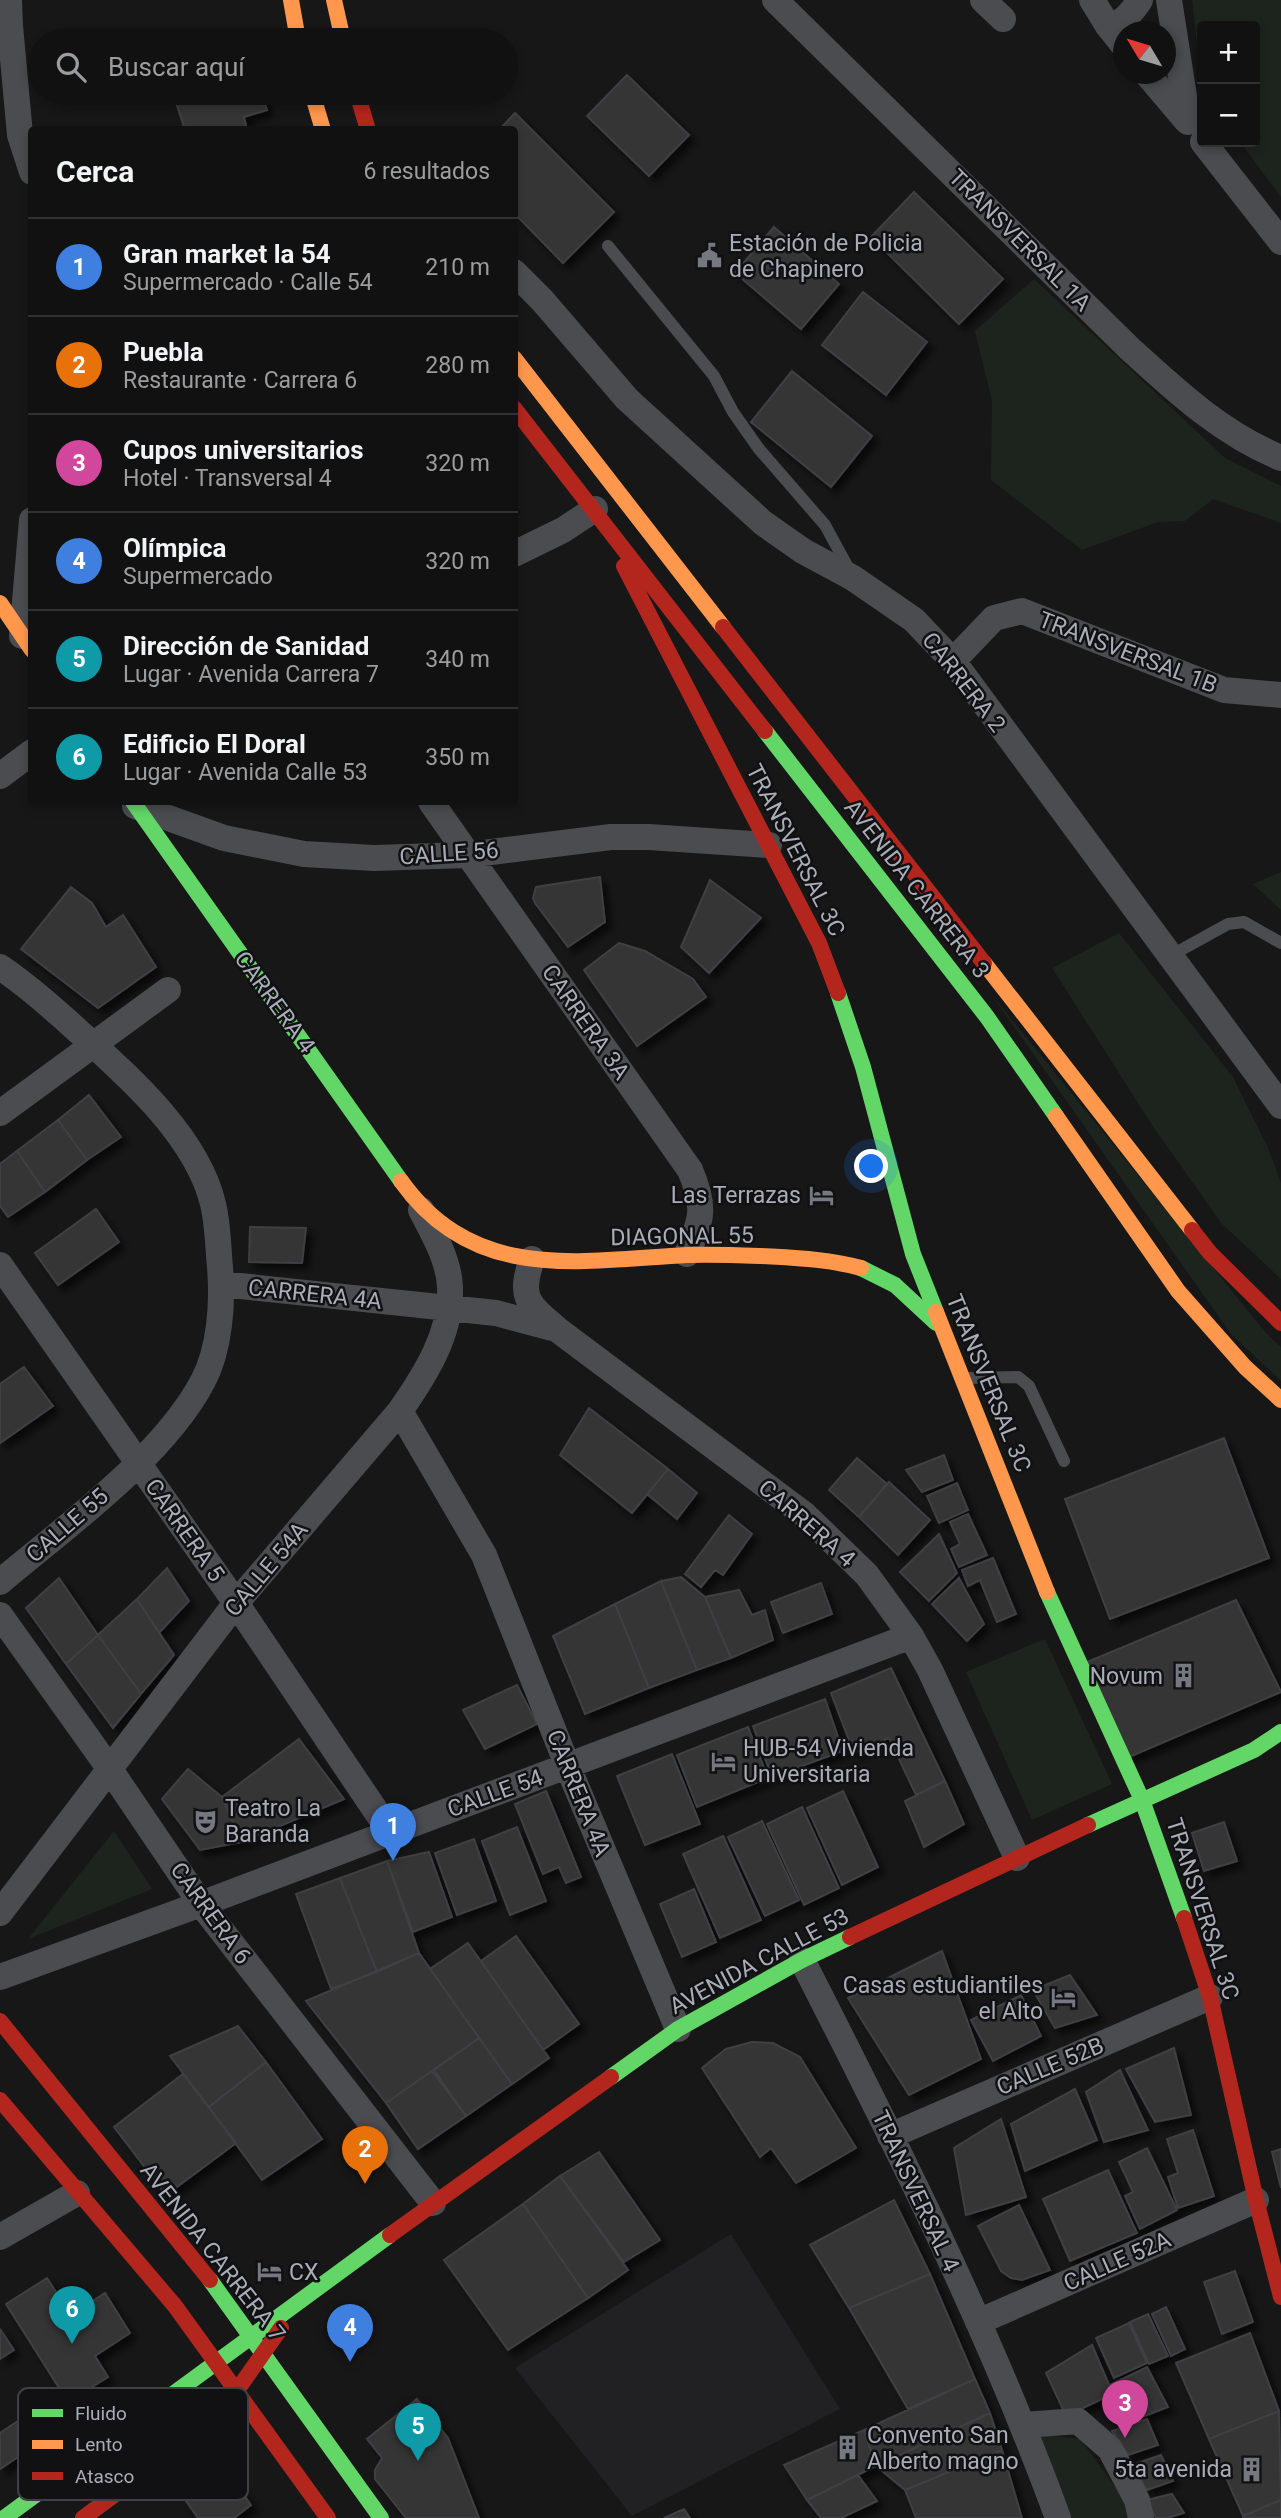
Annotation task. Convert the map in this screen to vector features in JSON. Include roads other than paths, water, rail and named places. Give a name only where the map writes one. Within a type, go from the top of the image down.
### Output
[{"type":"main road","points":[[291,0],[296,28]]},
{"type":"main road","points":[[334,0],[340,28]]},
{"type":"main road","points":[[316,105],[322,126]]},
{"type":"main road","points":[[361,105],[367,126]]},
{"type":"main road","name":"AVENIDA CARRERA 3","points":[[518,363],[1210,1253],[1281,1323]]},
{"type":"main road","name":"AVENIDA CARRERA 3","points":[[518,413],[988,1017],[1178,1291],[1227,1349],[1281,1400]]},
{"type":"main road","name":"TRANSVERSAL 3C","points":[[595,509],[819,943],[863,1067],[913,1254],[1056,1613],[1142,1800],[1210,1997],[1281,2297]]},
{"type":"main road","points":[[0,603],[27,643]]},
{"type":"main road","name":"CARRERA 4","points":[[135,805],[417,1203]]},
{"type":"main road","name":"DIAGONAL 55","points":[[417,1203],[440,1223],[469,1241],[498,1253],[532,1259],[597,1261],[687,1254],[813,1258],[864,1270],[887,1280],[942,1329]]},
{"type":"main road","name":"AVENIDA CALLE 53","points":[[181,2388],[433,2203],[678,2029],[802,1961],[1017,1858],[1254,1750],[1281,1732]]},
{"type":"main road","name":"AVENIDA CARRERA 7","points":[[0,2021],[201,2267],[381,2518]]},
{"type":"main road","points":[[0,2099],[175,2306],[235,2388]]},
{"type":"main road","name":"AVENIDA CALLE 53","points":[[239,2388],[300,2302]]},
{"type":"main road","points":[[248,2406],[328,2518]]},
{"type":"main road","name":"AVENIDA CALLE 53","points":[[4,2518],[28,2500]]},
{"type":"main road","name":"AVENIDA CALLE 53","points":[[83,2518],[107,2500]]},
{"type":"street","points":[[9,0],[20,135],[28,160]]},
{"type":"street","name":"TRANSVERSAL 1A","points":[[775,0],[1160,376],[1230,433],[1281,458]]},
{"type":"street","points":[[983,0],[1003,19]]},
{"type":"street","points":[[1092,0],[1113,32]]},
{"type":"street","points":[[1122,21],[1140,0]]},
{"type":"street","points":[[1169,0],[1173,37],[1197,131]]},
{"type":"street","points":[[1155,84],[1197,134]]},
{"type":"street","points":[[1207,147],[1281,242]]},
{"type":"street","name":"CARRERA 2","points":[[518,276],[628,399],[753,514],[803,551],[853,578],[914,620],[953,661],[1281,1106]]},
{"type":"street","points":[[518,552],[563,530],[595,509]]},
{"type":"street","name":"TRANSVERSAL 1B","points":[[953,661],[994,618],[1022,611],[1224,690],[1281,695]]},
{"type":"street","points":[[27,643],[28,612]]},
{"type":"street","points":[[0,776],[28,755]]},
{"type":"street","name":"CALLE 56","points":[[137,805],[224,838],[304,854],[374,858],[467,855],[611,837],[769,845]]},
{"type":"street","name":"CARRERA 3A","points":[[433,805],[691,1170],[698,1188],[701,1222],[687,1254]]},
{"type":"street","name":"CARRERA 4A","points":[[0,967],[24,983],[163,1113],[195,1158],[213,1203],[221,1284],[496,1313],[558,1330]]},
{"type":"street","points":[[0,1113],[167,990]]},
{"type":"street","name":"CALLE 54A","points":[[0,1913],[236,1603],[400,1411],[421,1380],[438,1347],[448,1308],[450,1287],[435,1237],[417,1203]]},
{"type":"street","name":"CARRERA 4","points":[[532,1259],[526,1275],[525,1293],[531,1306],[558,1330],[805,1515],[867,1575],[911,1636],[930,1670],[1017,1858]]},
{"type":"street","name":"CARRERA 5","points":[[0,1265],[236,1603],[390,1832]]},
{"type":"street","name":"CALLE 55","points":[[0,1582],[91,1506],[137,1463],[180,1416],[204,1379],[219,1330],[221,1284]]},
{"type":"street","name":"CARRERA 4A","points":[[400,1411],[484,1555],[568,1766],[678,2029]]},
{"type":"street","name":"CARRERA 6","points":[[0,1615],[201,1904],[433,2203]]},
{"type":"street","name":"CALLE 54","points":[[0,1977],[911,1636]]},
{"type":"street","name":"TRANSVERSAL 4","points":[[802,1961],[890,2136],[978,2322],[1024,2425],[1058,2518]]},
{"type":"street","name":"CALLE 52B","points":[[890,2136],[1210,1997]]},
{"type":"street","points":[[0,2237],[77,2193]]},
{"type":"street","name":"CALLE 52A","points":[[978,2322],[1256,2200]]},
{"type":"street","points":[[1024,2425],[1078,2421],[1110,2449],[1137,2500],[1141,2518]]},
{"type":"lane","points":[[608,246],[714,376],[733,412],[759,449],[825,526],[853,578]]},
{"type":"lane","points":[[1169,956],[1228,924],[1244,922],[1281,943]]},
{"type":"lane","points":[[962,1378],[1018,1377],[1029,1386],[1064,1461]]},
{"type":"place","name":"Estación de Policia de Chapinero","points":[[709,256]]},
{"type":"place","name":"Las Terrazas","points":[[821,1195]]},
{"type":"place","name":"Novum","points":[[1183,1676]]},
{"type":"place","name":"HUB-54 Vivienda Universitaria","points":[[723,1761]]},
{"type":"place","name":"Teatro La Baranda","points":[[205,1821]]},
{"type":"place","name":"Gran market la 54","points":[[393,1861]]},
{"type":"place","name":"Casas estudiantiles el Alto","points":[[1063,1998]]},
{"type":"place","name":"Puebla","points":[[365,2184]]},
{"type":"place","name":"CX","points":[[269,2272]]},
{"type":"place","name":"Edificio El Doral","points":[[72,2344]]},
{"type":"place","name":"Olímpica","points":[[350,2362]]},
{"type":"place","name":"Cupos universitarios","points":[[1125,2438]]},
{"type":"place","name":"Convento San Alberto magno","points":[[847,2448]]},
{"type":"place","name":"Dirección de Sanidad","points":[[418,2461]]},
{"type":"place","name":"5ta avenida","points":[[1252,2469]]}]
